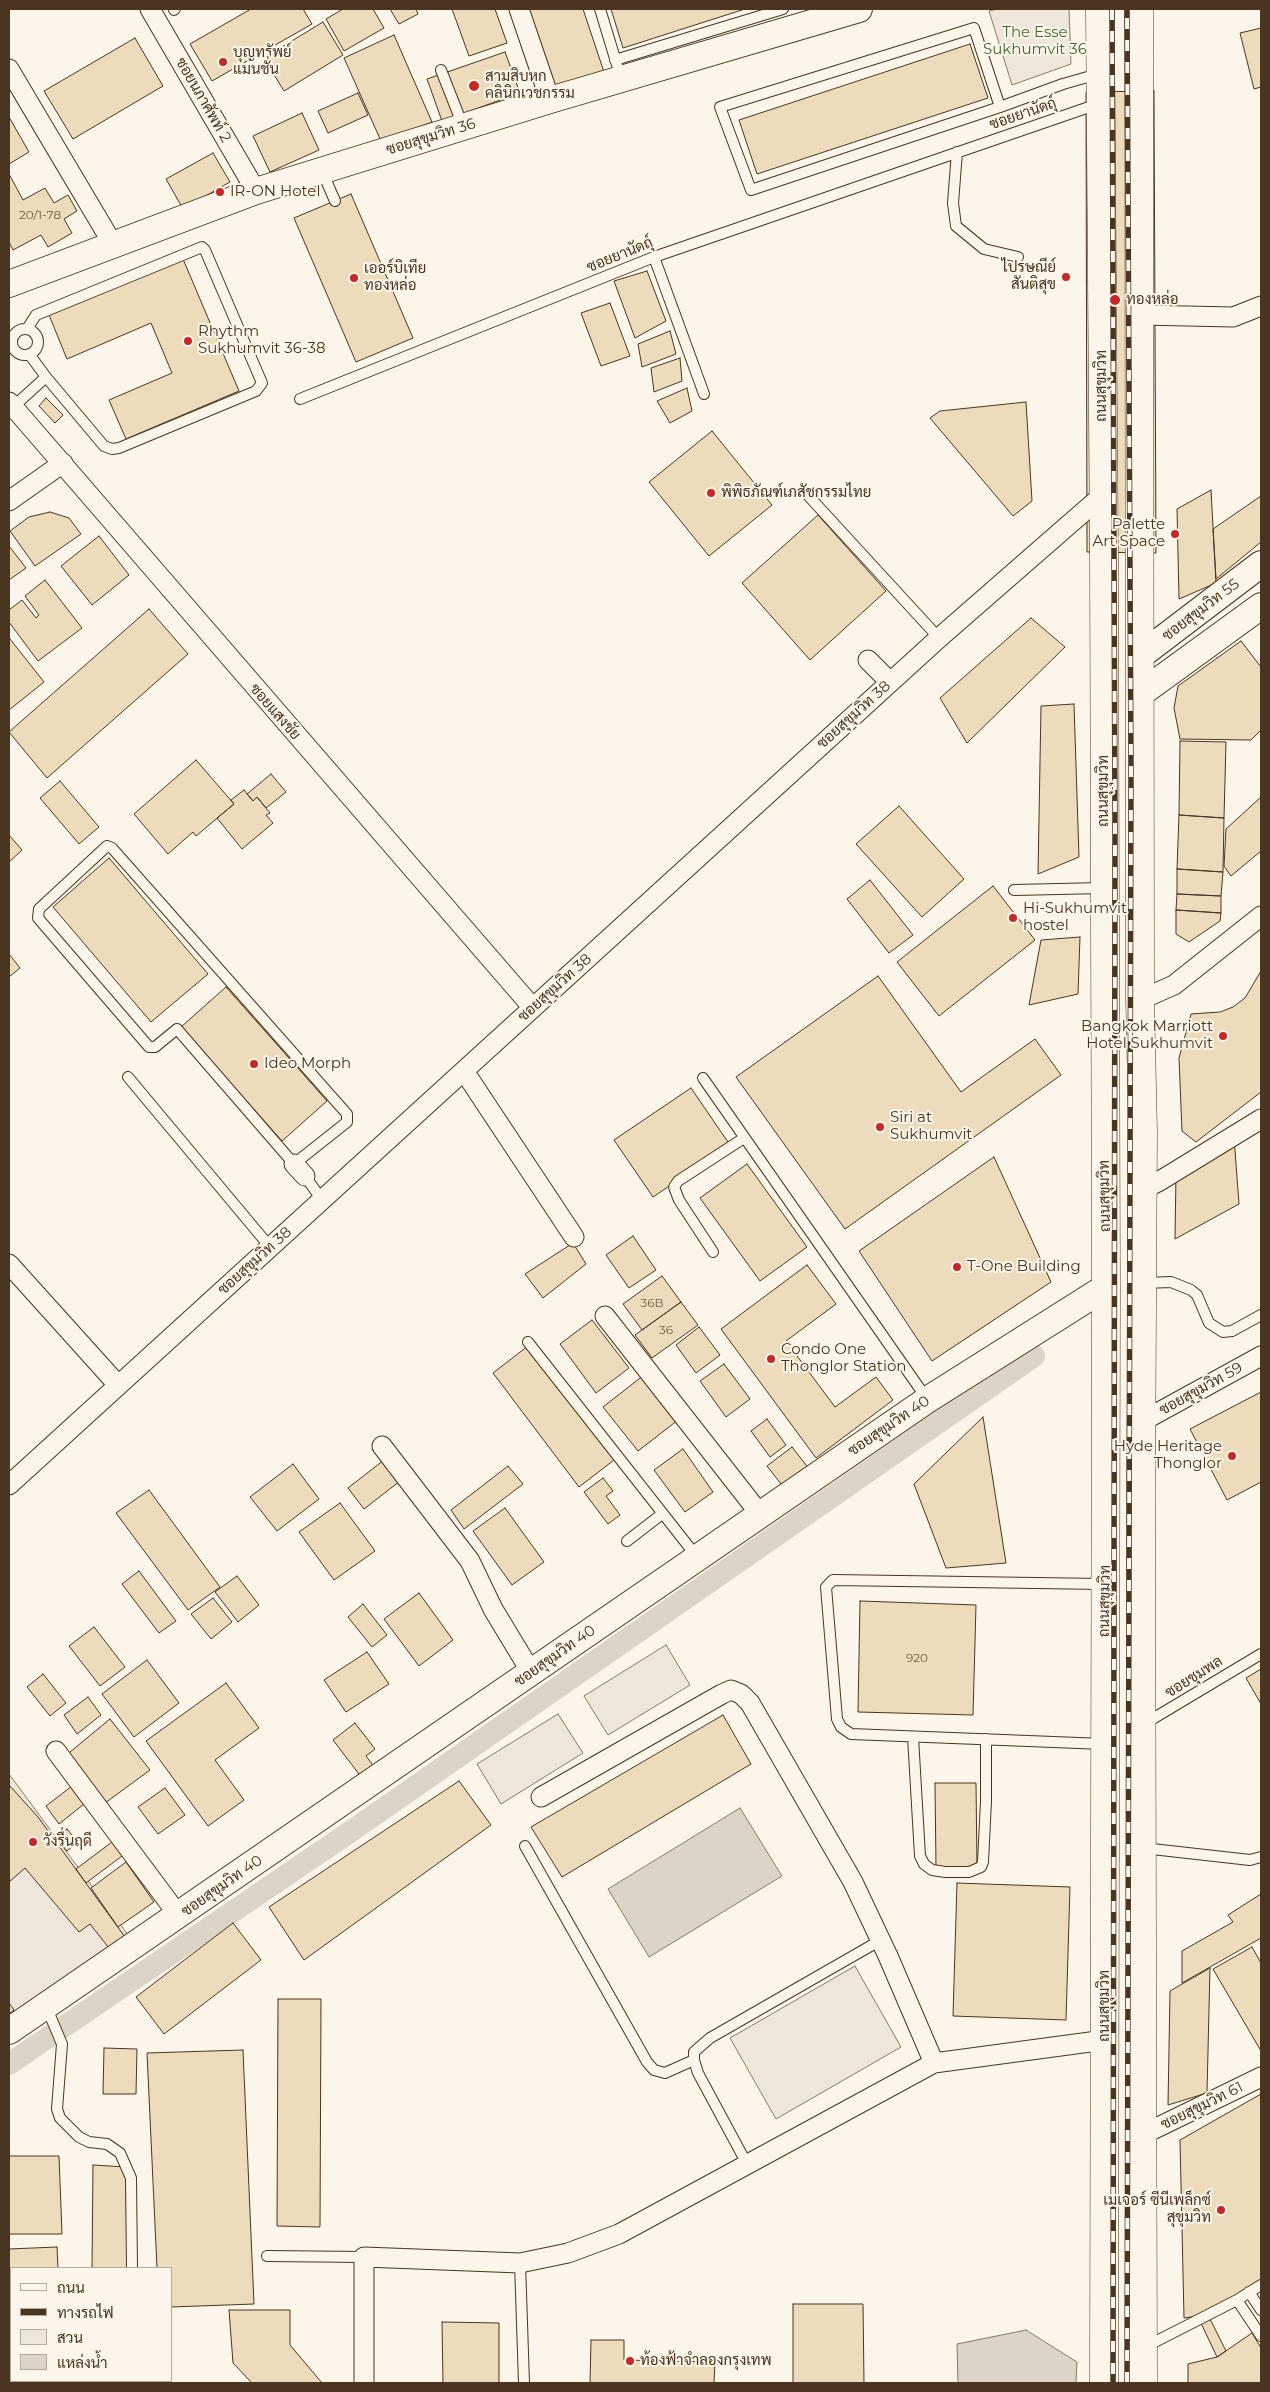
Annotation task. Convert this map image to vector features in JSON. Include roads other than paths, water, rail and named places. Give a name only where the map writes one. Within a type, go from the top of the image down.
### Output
[{"type":"main road","name":"ถนนสุขุมวิท","points":[[1100,9],[1105,653],[1104,2383]]},
{"type":"main road","points":[[1139,9],[1140,1000],[1143,1131],[1141,1190],[1143,2383]]},
{"type":"main road","points":[[1105,653],[1140,656]]},
{"type":"main road","points":[[1105,699],[1140,694]]},
{"type":"main road","points":[[1106,1287],[1141,1283]]},
{"type":"main road","points":[[1105,2135],[1142,2135]]},
{"type":"street","name":"ซอยนภาศัพท์ 2","points":[[150,9],[256,191]]},
{"type":"street","points":[[519,9],[550,100]]},
{"type":"street","name":"ซอยสุขุมวิท 36","points":[[9,284],[256,191],[550,100],[618,70],[859,9]]},
{"type":"street","points":[[9,69],[114,246]]},
{"type":"street","points":[[1140,315],[1233,317],[1261,306]]},
{"type":"street","name":"ซอยแสงชัย","points":[[11,404],[63,463],[98,508],[533,1008]]},
{"type":"street","points":[[9,501],[63,463]]},
{"type":"street","name":"ซอยสุขุมวิท 38","points":[[9,1485],[890,682],[1104,494]]},
{"type":"street","name":"ซอยสุขุมวิท 55","points":[[1140,656],[1261,564]]},
{"type":"street","points":[[1140,694],[1261,606]]},
{"type":"street","points":[[868,660],[890,682]]},
{"type":"street","points":[[1140,1000],[1174,985],[1261,916]]},
{"type":"street","points":[[464,1071],[574,1237]]},
{"type":"street","points":[[1141,1190],[1158,1182],[1261,1119]]},
{"type":"street","points":[[9,1264],[118,1385]]},
{"type":"street","name":"ซอยสุขุมวิท 40","points":[[9,2031],[47,2007],[927,1400],[1106,1287]]},
{"type":"street","points":[[605,1316],[760,1514]]},
{"type":"street","name":"ซอยสุขุมวิท 59","points":[[1141,1422],[1261,1356]]},
{"type":"street","points":[[382,1446],[470,1561],[493,1609],[531,1672]]},
{"type":"street","points":[[541,1798],[722,1694],[736,1690],[746,1697],[750,1703],[853,1882],[881,1940],[934,2063]]},
{"type":"street","points":[[56,1751],[179,1916]]},
{"type":"street","points":[[364,2383],[364,2258],[520,2264],[568,2253],[619,2234],[934,2063],[1105,2040]]},
{"type":"street","name":"ซอยสุขุมวิท 61","points":[[1142,2135],[1261,2077]]},
{"type":"lane","points":[[600,9],[618,70],[783,9]]},
{"type":"lane","points":[[1000,107],[974,28],[720,107],[751,190],[1000,107],[1099,73]]},
{"type":"lane","points":[[441,70],[464,126]]},
{"type":"lane","name":"ซอยยานัดถุ์","points":[[300,399],[654,257],[1100,104]]},
{"type":"lane","points":[[957,152],[953,203],[956,226],[984,249],[1018,257]]},
{"type":"lane","points":[[322,170],[335,201]]},
{"type":"lane","points":[[202,247],[209,258],[262,383],[256,391],[119,448],[112,449],[104,446],[29,354],[16,351],[12,338],[18,331],[27,329],[36,314],[202,247]]},
{"type":"lane","points":[[654,257],[704,394]]},
{"type":"lane","points":[[27,329],[37,338],[36,348],[29,354]]},
{"type":"lane","points":[[11,404],[46,377]]},
{"type":"lane","points":[[804,491],[939,638]]},
{"type":"lane","points":[[299,1170],[347,1122],[347,1114],[112,848],[104,847],[39,909],[38,918],[149,1047],[154,1047],[177,1029],[299,1170],[322,1200]]},
{"type":"lane","points":[[1014,890],[1104,888]]},
{"type":"lane","points":[[128,1077],[270,1247]]},
{"type":"lane","points":[[703,1078],[927,1400]]},
{"type":"lane","points":[[714,1252],[679,1200],[674,1186],[678,1181],[744,1138]]},
{"type":"lane","points":[[1141,1283],[1171,1282],[1191,1290],[1197,1295],[1209,1324],[1223,1332],[1232,1330],[1261,1315]]},
{"type":"lane","points":[[528,1342],[697,1557]]},
{"type":"lane","points":[[627,1540],[662,1514]]},
{"type":"lane","points":[[1104,1584],[833,1580],[826,1587],[837,1719],[841,1727],[851,1734],[1105,1744]]},
{"type":"lane","name":"ซอยชุมพล","points":[[1142,1725],[1261,1654]]},
{"type":"lane","points":[[913,1737],[920,1856],[924,1864],[932,1870],[945,1872],[969,1872],[980,1867],[983,1862],[986,1801],[986,1739]]},
{"type":"lane","points":[[525,1846],[647,2062],[654,2070],[666,2073],[694,2060]]},
{"type":"lane","points":[[1142,1848],[1250,1860],[1261,1857]]},
{"type":"lane","points":[[747,2164],[704,2085],[694,2060],[694,2052],[710,2038],[881,1940]]},
{"type":"lane","points":[[47,2007],[62,2044],[57,2109],[60,2118],[79,2137],[89,2142],[108,2144],[120,2153],[131,2178],[132,2267]]},
{"type":"lane","points":[[266,2256],[364,2258]]},
{"type":"lane","points":[[520,2264],[524,2383]]},
{"type":"lane","points":[[1143,2348],[1237,2300],[1261,2285]]},
{"type":"lane","points":[[1249,2292],[1261,2310]]},
{"type":"lane","points":[[1237,2300],[1261,2336]]},
{"type":"water","points":[[740,1808],[782,1876],[649,1957],[608,1889]]},
{"type":"water","points":[[1026,2330],[1077,2362],[1076,2383],[958,2383],[957,2344]]},
{"type":"waterway","points":[[9,2064],[347,1834],[1034,1356]]},
{"type":"railway","points":[[1112,9],[1115,826],[1113,2383]]},
{"type":"railway","points":[[1127,9],[1131,766],[1127,2383]]},
{"type":"place","name":"บุญทรัพย์ แมนชั่น","points":[[223,62]]},
{"type":"place","name":"สามสิบหก คลินิกเวชกรรม","points":[[474,86]]},
{"type":"place","name":"IR-ON Hotel","points":[[220,192]]},
{"type":"place","name":"ไปรษณีย์ สันติสุข","points":[[1066,277]]},
{"type":"place","name":"เออร์บิเทีย ทองหล่อ","points":[[354,278]]},
{"type":"place","name":"ทองหล่อ","points":[[1115,300]]},
{"type":"place","name":"Rhythm Sukhumvit 36-38","points":[[188,341]]},
{"type":"place","name":"พิพิธภัณฑ์เภสัชกรรมไทย","points":[[711,493]]},
{"type":"place","name":"Palette Art Space","points":[[1175,534]]},
{"type":"place","name":"Hi-Sukhumvit hostel","points":[[1013,918]]},
{"type":"place","name":"Bangkok Marriott Hotel Sukhumvit","points":[[1223,1036]]},
{"type":"place","name":"Ideo Morph","points":[[254,1064]]},
{"type":"place","name":"Siri at Sukhumvit","points":[[880,1127]]},
{"type":"place","name":"T-One Building","points":[[957,1267]]},
{"type":"place","name":"Condo One Thonglor Station","points":[[771,1359]]},
{"type":"place","name":"Hyde Heritage Thonglor","points":[[1232,1456]]},
{"type":"place","name":"วังรื่นฤดี","points":[[33,1842]]},
{"type":"place","name":"เมเจอร์ ซีนีเพล็กซ์ สุขุมวิท","points":[[1221,2210]]},
{"type":"place","name":"ท้องฟ้าจำลองกรุงเทพ","points":[[630,2361]]},
{"type":"park label","name":"The Esse Sukhumvit 36","points":[[1035,42]]}]
